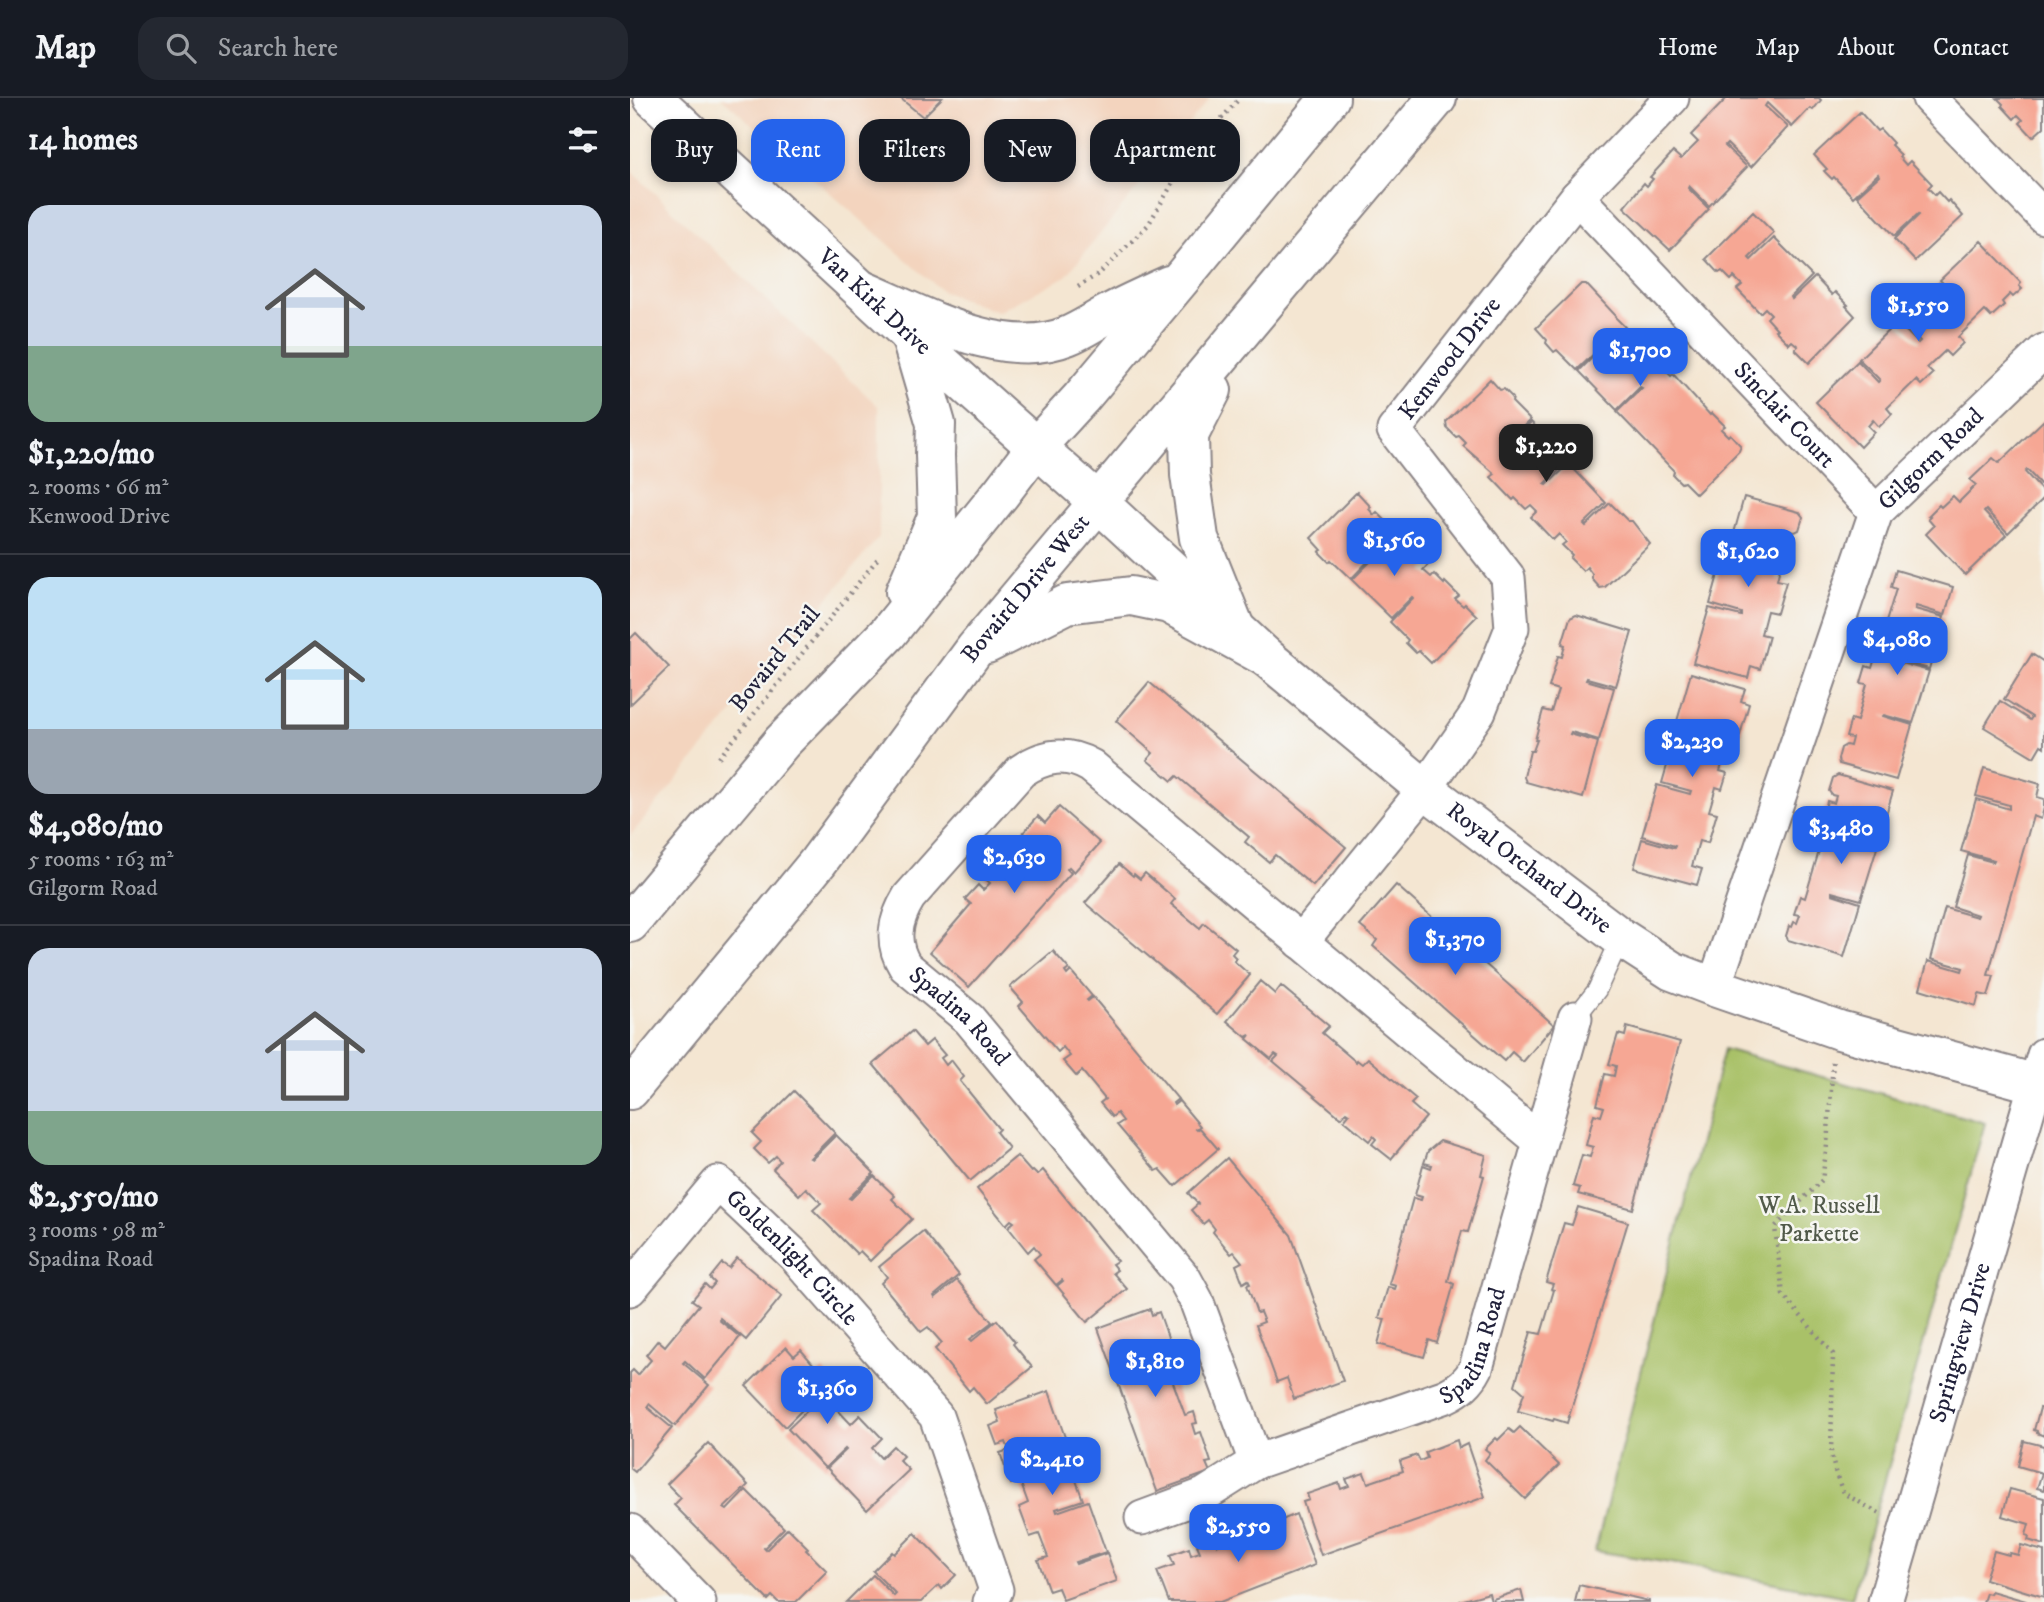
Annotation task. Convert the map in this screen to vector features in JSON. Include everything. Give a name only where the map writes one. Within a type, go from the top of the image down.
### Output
[{"type":"main road","name":"Van Kirk Drive","points":[[653,98],[910,335],[1098,502]]},
{"type":"main road","points":[[630,923],[782,742],[888,633],[1036,447],[1081,398],[1331,98]]},
{"type":"main road","name":"Bovaird Drive West","points":[[630,1090],[818,862],[975,649],[1437,98]]},
{"type":"main road","points":[[862,290],[976,337],[1000,342],[1042,343],[1067,336],[1180,280]]},
{"type":"main road","points":[[888,633],[937,517],[936,424],[910,335]]},
{"type":"main road","points":[[1236,630],[1199,538],[1190,475],[1189,435],[1238,336]]},
{"type":"main road","name":"Royal Orchard Drive","points":[[1098,502],[1266,657],[1425,789],[1621,938],[1672,971],[1839,1030],[2041,1074]]},
{"type":"main road","points":[[975,649],[1067,604],[1131,596],[1169,604],[1266,657]]},
{"type":"street","name":"Kenwood Drive","points":[[1425,789],[1479,712],[1512,628],[1508,577],[1394,430],[1577,197],[1672,98]]},
{"type":"street","points":[[1929,98],[2044,217]]},
{"type":"street","name":"Sinclair Court","points":[[1577,197],[1875,512]]},
{"type":"street","name":"Gilgorm Road","points":[[1714,987],[1875,512],[2044,351]]},
{"type":"street","name":"Spadina Road","points":[[1256,1462],[1196,1300],[1184,1278],[975,1026],[950,1001],[917,978],[898,956],[895,937],[900,911],[909,897],[1011,780],[1033,762],[1049,757],[1078,758],[1091,766],[1540,1142]]},
{"type":"street","points":[[1301,942],[1425,789]]},
{"type":"street","name":"Spadina Road","points":[[1142,1518],[1204,1495],[1256,1462],[1446,1396],[1466,1383],[1476,1368],[1575,1018]]},
{"type":"street","name":"Springview Drive","points":[[1885,1602],[2041,1074]]},
{"type":"street","name":"Goldenlight Circle","points":[[630,1289],[718,1183],[795,1256],[936,1416],[996,1590],[990,1602]]},
{"type":"street","points":[[630,1531],[699,1602]]},
{"type":"lane","points":[[1575,1018],[1597,990],[1621,938]]},
{"type":"path","points":[[1072,292],[1101,272],[1149,225],[1192,151],[1240,98]]},
{"type":"path","name":"Bovaird Trail","points":[[718,760],[880,557]]},
{"type":"path","points":[[1839,1030],[1831,1071],[1827,1145],[1822,1180],[1775,1227],[1783,1294],[1833,1354],[1831,1454],[1843,1493],[1908,1528]]},
{"type":"shaded area","points":[[722,98],[1210,98],[1193,119],[1090,119],[1090,182],[1142,182],[1066,276],[998,312],[942,291],[818,182],[845,182],[845,119],[751,119],[751,123]]},
{"type":"shaded area","points":[[630,170],[879,407],[879,537],[630,836]]},
{"type":"green space","name":"W.A. Russell Parkette","points":[[1724,1049],[1985,1123],[1852,1598],[1689,1566],[1595,1551]]},
{"type":"building","points":[[900,98],[942,98],[923,117]]},
{"type":"building","points":[[1727,98],[1821,100],[1792,127],[1767,103],[1765,106],[1788,127],[1751,167],[1727,144],[1725,146],[1747,167],[1709,206],[1689,186],[1709,209],[1670,250],[1624,207],[1644,183],[1647,186],[1653,179],[1650,177],[1673,152],[1681,159],[1698,142],[1691,135]]},
{"type":"building","points":[[1997,98],[2044,98],[2044,127],[2033,137],[2020,123],[2023,120],[2018,115],[2014,119]]},
{"type":"building","points":[[1860,112],[1877,131],[1880,129],[1893,143],[1891,145],[1906,165],[1910,161],[1932,184],[1928,188],[1935,195],[1938,192],[1947,202],[1949,200],[1963,216],[1915,261],[1894,239],[1919,215],[1894,236],[1857,196],[1879,176],[1878,174],[1853,197],[1834,177],[1832,179],[1824,171],[1827,169],[1814,155]]},
{"type":"building","points":[[1753,212],[1774,233],[1749,258],[1751,260],[1774,238],[1812,276],[1792,299],[1815,277],[1832,295],[1835,292],[1855,316],[1809,363],[1795,349],[1798,346],[1792,341],[1789,344],[1775,330],[1777,329],[1767,318],[1771,314],[1765,308],[1760,313],[1737,289],[1742,285],[1734,277],[1731,280],[1722,271],[1719,273],[1706,259]]},
{"type":"building","points":[[1981,241],[2021,283],[2019,286],[2022,289],[2013,297],[2010,294],[2002,302],[2004,305],[1991,317],[1985,311],[1958,337],[1963,343],[1950,356],[1945,351],[1927,368],[1933,374],[1921,385],[1916,380],[1887,408],[1892,414],[1879,427],[1873,420],[1868,426],[1874,432],[1860,447],[1816,402],[1858,361],[1878,382],[1880,380],[1859,359],[1897,322],[1918,343],[1920,341],[1900,320],[1939,283],[1959,304],[1961,302],[1940,280]]},
{"type":"building","points":[[1581,284],[1586,284],[1616,316],[1625,327],[1621,331],[1628,337],[1632,333],[1655,356],[1650,361],[1656,368],[1659,364],[1671,376],[1673,374],[1710,415],[1712,413],[1725,426],[1721,429],[1741,446],[1696,494],[1673,475],[1674,471],[1617,412],[1642,388],[1617,410],[1579,371],[1603,347],[1577,370],[1557,350],[1554,352],[1536,328]]},
{"type":"building","points":[[1490,379],[1500,390],[1504,389],[1513,398],[1512,402],[1530,420],[1505,444],[1507,446],[1531,422],[1568,461],[1545,484],[1569,464],[1606,503],[1584,524],[1586,526],[1610,503],[1628,521],[1632,521],[1650,544],[1605,587],[1600,588],[1587,567],[1583,571],[1570,558],[1572,555],[1562,545],[1566,542],[1559,534],[1553,540],[1531,517],[1537,511],[1531,505],[1526,509],[1515,498],[1513,500],[1491,477],[1495,474],[1463,446],[1466,443],[1459,436],[1456,437],[1447,428],[1446,422]]},
{"type":"building","points":[[2044,420],[2044,488],[2027,470],[2025,472],[2044,493],[2044,498],[2008,533],[1986,510],[1984,512],[2006,535],[1965,575],[1926,534],[1934,526],[1928,516],[1953,496],[1959,502],[1976,485],[1970,480],[1993,458],[1999,463]]},
{"type":"building","points":[[1357,492],[1371,507],[1369,509],[1374,515],[1377,512],[1389,524],[1387,527],[1397,536],[1393,541],[1400,547],[1405,542],[1428,565],[1423,570],[1431,577],[1434,574],[1444,584],[1445,582],[1459,596],[1455,599],[1463,606],[1465,604],[1477,616],[1431,663],[1406,643],[1408,640],[1390,622],[1413,598],[1391,618],[1352,580],[1376,556],[1351,579],[1319,552],[1322,550],[1311,538]]},
{"type":"building","points":[[1744,497],[1799,512],[1803,517],[1799,530],[1790,531],[1788,540],[1794,541],[1789,557],[1783,556],[1777,580],[1786,582],[1777,613],[1767,611],[1761,634],[1769,636],[1760,669],[1751,666],[1748,678],[1693,663],[1709,608],[1741,616],[1741,613],[1710,604],[1724,553],[1756,562],[1757,559],[1729,551]]},
{"type":"building","points":[[1896,570],[1953,587],[1945,615],[1916,606],[1915,609],[1944,617],[1929,669],[1901,661],[1929,671],[1913,723],[1883,716],[1912,725],[1896,780],[1839,764],[1838,759],[1841,748],[1850,746],[1852,738],[1846,737],[1851,719],[1857,721],[1867,684],[1861,683],[1866,666],[1872,668],[1896,589],[1891,587]]},
{"type":"building","points":[[1576,615],[1632,632],[1616,686],[1587,678],[1586,680],[1614,688],[1599,740],[1571,732],[1570,734],[1598,742],[1583,798],[1526,782],[1524,777],[1530,751],[1533,751],[1537,740],[1543,710],[1551,712],[1558,690],[1549,687],[1558,656],[1562,657],[1565,645],[1562,644],[1570,618]]},
{"type":"building","points":[[636,633],[669,667],[630,705],[630,639]]},
{"type":"building","points":[[2032,654],[2044,662],[2044,747],[2041,745],[2034,757],[1984,727],[2000,701],[2030,720],[2032,717],[2004,699]]},
{"type":"building","points":[[1691,673],[1745,689],[1741,701],[1749,704],[1740,735],[1731,733],[1720,771],[1727,773],[1722,789],[1716,787],[1709,811],[1717,813],[1708,843],[1699,841],[1692,866],[1702,869],[1697,885],[1634,868],[1642,839],[1674,848],[1675,846],[1642,836],[1657,785],[1690,794],[1691,791],[1662,783],[1677,731],[1705,739],[1706,737],[1675,728]]},
{"type":"building","points":[[1149,682],[1346,847],[1313,886],[1275,855],[1269,862],[1245,842],[1249,837],[1177,776],[1172,781],[1147,760],[1153,753],[1116,721]]},
{"type":"building","points":[[1984,768],[2040,784],[2037,797],[2044,799],[2044,808],[2041,819],[2033,816],[1988,975],[1994,976],[1988,996],[1979,994],[1976,1006],[1920,989],[1928,961],[1962,971],[1963,968],[1931,959],[1945,908],[1977,917],[1978,915],[1953,907],[1968,855],[1993,862],[1994,860],[1961,851],[1976,799],[2009,809],[2009,805],[1976,796]]},
{"type":"building","points":[[1838,775],[1893,791],[1877,845],[1848,837],[1847,840],[1877,848],[1861,900],[1832,892],[1860,903],[1844,957],[1788,940],[1786,936],[1789,926],[1797,923],[1800,915],[1794,914],[1800,896],[1805,898],[1828,821],[1822,819],[1827,801],[1834,803],[1836,796],[1829,791],[1833,778]]},
{"type":"building","points":[[1059,807],[1100,843],[1074,872],[1069,867],[1067,869],[1071,873],[969,987],[930,952],[971,904],[965,899],[978,885],[983,890],[990,883],[984,878],[996,864],[1003,869],[1028,840],[1022,834],[1038,816],[1045,823]]},
{"type":"building","points":[[1119,864],[1140,879],[1145,873],[1175,899],[1171,904],[1200,928],[1204,923],[1236,949],[1232,954],[1236,958],[1234,961],[1250,975],[1217,1014],[1085,903]]},
{"type":"building","points":[[1396,885],[1554,1025],[1523,1062],[1512,1052],[1504,1061],[1373,946],[1377,940],[1360,926]]},
{"type":"building","points":[[1053,951],[1069,969],[1065,972],[1067,975],[1071,971],[1092,996],[1087,1000],[1093,997],[1178,1099],[1174,1105],[1179,1101],[1200,1126],[1196,1129],[1200,1128],[1218,1149],[1175,1186],[1160,1169],[1156,1171],[1117,1125],[1123,1121],[1117,1113],[1112,1117],[1100,1103],[1105,1099],[1082,1071],[1076,1076],[1063,1061],[1070,1056],[1063,1047],[1058,1052],[1019,1006],[1023,1002],[1010,987]]},
{"type":"building","points":[[1260,981],[1275,994],[1281,986],[1329,1026],[1322,1033],[1356,1062],[1357,1060],[1362,1064],[1368,1058],[1416,1099],[1411,1104],[1426,1117],[1391,1159],[1372,1144],[1376,1139],[1373,1136],[1369,1141],[1344,1120],[1349,1114],[1346,1112],[1341,1118],[1273,1061],[1278,1056],[1275,1054],[1271,1059],[1247,1039],[1250,1035],[1246,1037],[1227,1021]]},
{"type":"building","points":[[1627,1027],[1680,1042],[1633,1209],[1578,1194],[1580,1188],[1573,1186],[1582,1155],[1590,1157],[1593,1147],[1586,1145],[1594,1114],[1601,1116],[1604,1107],[1597,1105],[1605,1074],[1614,1076],[1616,1066],[1609,1064],[1618,1034],[1625,1036]]},
{"type":"building","points":[[912,1031],[925,1046],[932,1040],[945,1055],[941,1058],[946,1065],[951,1060],[964,1077],[960,1081],[999,1129],[996,1132],[1009,1148],[970,1181],[873,1064]]},
{"type":"building","points":[[794,1091],[835,1133],[810,1158],[836,1135],[874,1173],[849,1198],[874,1176],[895,1196],[892,1199],[912,1219],[870,1261],[860,1251],[857,1254],[813,1210],[821,1203],[806,1188],[799,1195],[773,1169],[780,1161],[776,1156],[768,1163],[754,1149],[761,1142],[752,1133]]},
{"type":"building","points":[[1440,1141],[1486,1155],[1481,1175],[1484,1176],[1468,1232],[1462,1231],[1448,1281],[1454,1284],[1437,1343],[1429,1340],[1424,1357],[1378,1344],[1385,1319],[1379,1318],[1388,1287],[1395,1289],[1396,1286],[1389,1284],[1413,1198],[1421,1200],[1422,1197],[1415,1195],[1423,1165],[1431,1168],[1432,1165],[1424,1163],[1428,1151]]},
{"type":"building","points":[[1017,1156],[1031,1172],[1037,1175],[1043,1170],[1117,1261],[1112,1264],[1117,1270],[1113,1273],[1127,1289],[1087,1322],[1057,1286],[1063,1281],[1056,1285],[1034,1259],[1040,1254],[1034,1246],[1028,1252],[1008,1227],[1014,1222],[1011,1220],[1006,1225],[977,1189]]},
{"type":"building","points":[[1227,1158],[1291,1235],[1343,1381],[1294,1399],[1287,1378],[1277,1382],[1256,1325],[1264,1322],[1260,1312],[1257,1313],[1247,1285],[1250,1284],[1248,1280],[1243,1283],[1236,1265],[1242,1262],[1234,1252],[1231,1254],[1213,1232],[1215,1229],[1208,1220],[1203,1224],[1191,1210],[1198,1204],[1188,1193]]},
{"type":"building","points":[[1578,1207],[1628,1222],[1567,1423],[1518,1411],[1524,1393],[1515,1385],[1531,1332],[1541,1334],[1554,1290],[1551,1289],[1553,1284],[1546,1282],[1564,1223],[1572,1225]]},
{"type":"building","points":[[923,1231],[959,1275],[934,1296],[935,1298],[957,1280],[992,1322],[970,1339],[972,1341],[997,1320],[1032,1367],[987,1404],[973,1387],[969,1391],[935,1349],[942,1343],[928,1327],[921,1332],[881,1283],[887,1277],[879,1267]]},
{"type":"building","points":[[737,1258],[782,1296],[746,1340],[720,1318],[719,1320],[740,1337],[705,1379],[685,1361],[683,1363],[709,1385],[675,1426],[649,1404],[647,1407],[672,1428],[635,1472],[630,1468],[630,1373],[633,1370],[638,1375],[651,1360],[646,1355],[658,1340],[665,1346],[699,1305],[692,1300],[705,1284],[710,1289],[715,1283],[710,1278],[722,1263],[729,1268]]},
{"type":"building","points":[[1150,1309],[1152,1315],[1159,1312],[1170,1343],[1163,1345],[1167,1355],[1172,1353],[1179,1371],[1170,1374],[1185,1415],[1194,1412],[1197,1423],[1192,1424],[1195,1434],[1201,1432],[1211,1462],[1206,1463],[1210,1472],[1157,1491],[1098,1328]]},
{"type":"building","points":[[786,1347],[794,1356],[801,1350],[814,1365],[808,1370],[815,1377],[823,1370],[847,1395],[834,1406],[851,1424],[860,1415],[882,1438],[872,1448],[881,1458],[893,1446],[903,1456],[899,1460],[909,1470],[867,1510],[827,1468],[846,1450],[825,1468],[788,1429],[811,1407],[808,1404],[785,1427],[746,1386]]},
{"type":"building","points":[[1049,1391],[1068,1446],[1037,1456],[1038,1458],[1065,1449],[1083,1500],[1056,1509],[1057,1512],[1088,1501],[1106,1552],[1075,1562],[1076,1564],[1107,1553],[1117,1581],[1063,1600],[1058,1588],[1049,1591],[1038,1560],[1048,1557],[1039,1534],[1030,1537],[1019,1507],[1028,1503],[1020,1481],[1011,1484],[1000,1453],[1009,1450],[1006,1442],[997,1445],[990,1426],[1000,1422],[996,1410]]},
{"type":"building","points":[[2040,1408],[2044,1409],[2044,1436],[2034,1430]]},
{"type":"building","points":[[1520,1427],[1559,1465],[1525,1499],[1485,1460],[1490,1453],[1485,1449],[1496,1438],[1498,1440],[1509,1429],[1514,1433]]},
{"type":"building","points":[[1457,1440],[1459,1448],[1467,1444],[1485,1497],[1321,1555],[1303,1502],[1309,1500],[1307,1494],[1339,1483],[1341,1489],[1349,1486],[1346,1479],[1364,1473],[1368,1483],[1403,1471],[1400,1461],[1417,1455],[1420,1461],[1427,1458],[1425,1452]]},
{"type":"building","points":[[2024,1441],[2044,1446],[2044,1490],[2037,1488],[2042,1473],[2018,1466]]},
{"type":"building","points":[[708,1443],[748,1485],[724,1508],[727,1510],[746,1490],[784,1528],[764,1548],[766,1550],[788,1528],[827,1571],[796,1602],[778,1602],[772,1596],[768,1600],[674,1505],[681,1498],[667,1484]]},
{"type":"building","points":[[2010,1489],[2044,1498],[2044,1545],[2028,1540],[2029,1536],[2026,1535],[2029,1524],[2002,1516]]},
{"type":"building","points":[[1296,1514],[1315,1565],[1220,1602],[1169,1602],[1157,1571],[1174,1565],[1170,1555],[1189,1548],[1191,1555],[1200,1552],[1197,1545],[1216,1538],[1218,1545],[1255,1531],[1253,1526],[1273,1519],[1275,1523]]},
{"type":"building","points":[[915,1533],[956,1575],[942,1589],[939,1585],[921,1602],[846,1602],[873,1575],[894,1596],[896,1594],[873,1571]]},
{"type":"building","points":[[2021,1545],[2044,1551],[2044,1597],[1985,1579],[1994,1551],[2018,1555]]},
{"type":"building","points":[[1579,1585],[1649,1601],[1649,1602],[1575,1602]]},
{"type":"building","points":[[1521,1590],[1524,1602],[1494,1602],[1493,1599]]},
{"type":"building","points":[[1991,1591],[2026,1602],[1983,1602],[1986,1593],[1990,1594]]},
{"type":"building","points":[[1489,1593],[1491,1602],[1460,1602],[1460,1601]]}]
